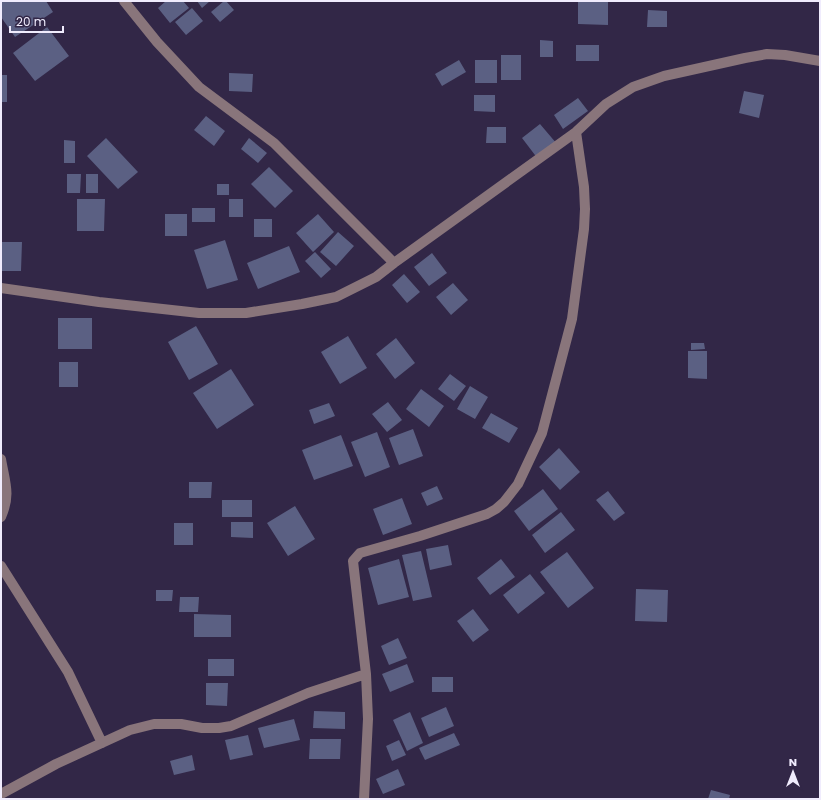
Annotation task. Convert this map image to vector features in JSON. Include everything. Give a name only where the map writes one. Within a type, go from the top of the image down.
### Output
[{"type":"street","points":[[124,1],[157,42],[199,87],[274,143],[394,263]]},
{"type":"street","points":[[1,288],[98,302],[199,313],[246,313],[336,297],[376,277],[576,132],[606,104],[633,87],[664,76],[767,54],[786,55],[820,61]]},
{"type":"street","points":[[364,799],[368,719],[366,674],[352,565],[355,557],[360,553],[420,536],[487,514],[504,502],[518,484],[542,433],[572,319],[584,229],[585,209],[584,187],[576,132]]},
{"type":"street","points":[[1,459],[7,494],[5,507],[1,517]]},
{"type":"street","points":[[1,566],[68,672],[102,743]]},
{"type":"street","points":[[1,794],[56,764],[130,730],[154,724],[181,724],[202,728],[231,726],[308,693],[366,674]]},
{"type":"building","points":[[1,1],[46,1],[53,12],[15,37],[1,17]]},
{"type":"building","points":[[166,1],[183,1],[189,8],[170,23],[158,8]]},
{"type":"building","points":[[197,1],[210,1],[202,8]]},
{"type":"building","points":[[226,1],[234,10],[220,22],[211,12]]},
{"type":"building","points":[[578,1],[608,1],[608,25],[578,24]]},
{"type":"building","points":[[192,8],[203,21],[186,35],[175,22]]},
{"type":"building","points":[[648,10],[667,11],[667,27],[647,27]]},
{"type":"building","points":[[47,27],[69,56],[35,81],[13,53]]},
{"type":"building","points":[[540,40],[553,41],[553,57],[540,57]]},
{"type":"building","points":[[576,45],[599,45],[599,61],[576,61]]},
{"type":"building","points":[[501,55],[521,55],[521,80],[501,80]]},
{"type":"building","points":[[459,60],[466,72],[442,86],[435,74]]},
{"type":"building","points":[[475,60],[497,60],[497,83],[475,83]]},
{"type":"building","points":[[229,73],[253,74],[252,92],[229,91]]},
{"type":"building","points":[[1,75],[7,75],[7,102],[1,102]]},
{"type":"building","points":[[744,91],[764,95],[759,118],[739,113]]},
{"type":"building","points":[[474,95],[495,95],[495,112],[474,111]]},
{"type":"building","points":[[578,98],[588,111],[563,129],[554,115]]},
{"type":"building","points":[[206,116],[225,131],[214,146],[194,130]]},
{"type":"building","points":[[540,124],[557,144],[538,159],[522,138]]},
{"type":"building","points":[[487,127],[506,127],[506,143],[486,143]]},
{"type":"building","points":[[106,138],[138,172],[118,189],[87,156]]},
{"type":"building","points":[[249,138],[267,153],[258,163],[241,149]]},
{"type":"building","points":[[64,140],[75,141],[75,163],[64,163]]},
{"type":"building","points":[[269,167],[293,191],[275,208],[251,184]]},
{"type":"building","points":[[67,174],[81,174],[80,193],[67,193]]},
{"type":"building","points":[[86,174],[98,174],[98,193],[86,193]]},
{"type":"building","points":[[217,184],[229,184],[229,195],[217,195]]},
{"type":"building","points":[[77,199],[105,199],[104,231],[77,231]]},
{"type":"building","points":[[229,199],[243,199],[243,217],[229,217]]},
{"type":"building","points":[[192,208],[215,208],[215,222],[192,222]]},
{"type":"building","points":[[165,214],[187,214],[187,236],[165,236]]},
{"type":"building","points":[[318,214],[334,232],[313,252],[296,233]]},
{"type":"building","points":[[254,219],[272,219],[272,237],[254,237]]},
{"type":"building","points":[[338,232],[354,246],[336,266],[320,252]]},
{"type":"building","points":[[225,240],[238,280],[207,289],[194,250]]},
{"type":"building","points":[[1,242],[22,242],[21,271],[1,271]]},
{"type":"building","points":[[289,246],[300,272],[258,289],[247,263]]},
{"type":"building","points":[[315,252],[331,269],[321,278],[305,261]]},
{"type":"building","points":[[432,253],[447,273],[429,286],[414,267]]},
{"type":"building","points":[[404,274],[420,292],[407,303],[392,285]]},
{"type":"building","points":[[453,283],[468,300],[451,315],[436,297]]},
{"type":"building","points":[[58,318],[92,318],[92,349],[58,349]]},
{"type":"building","points":[[196,326],[218,364],[189,380],[168,342]]},
{"type":"building","points":[[348,336],[367,368],[340,384],[321,352]]},
{"type":"building","points":[[396,338],[415,363],[395,379],[376,354]]},
{"type":"building","points":[[691,343],[704,343],[705,349],[691,350]]},
{"type":"building","points":[[688,351],[707,351],[707,379],[688,378]]},
{"type":"building","points":[[59,362],[78,362],[78,387],[59,387]]},
{"type":"building","points":[[231,369],[254,405],[217,429],[193,393]]},
{"type":"building","points":[[450,374],[466,386],[454,401],[438,389]]},
{"type":"building","points":[[470,386],[488,397],[475,419],[457,409]]},
{"type":"building","points":[[421,389],[444,406],[429,427],[406,409]]},
{"type":"building","points":[[388,402],[402,420],[387,432],[372,414]]},
{"type":"building","points":[[329,403],[335,416],[314,424],[309,410]]},
{"type":"building","points":[[491,413],[518,428],[509,443],[482,428]]},
{"type":"building","points":[[413,429],[423,456],[399,465],[389,438]]},
{"type":"building","points":[[377,432],[390,467],[365,477],[351,442]]},
{"type":"building","points":[[341,435],[353,466],[314,480],[302,450]]},
{"type":"building","points":[[559,448],[580,472],[560,490],[539,467]]},
{"type":"building","points":[[189,482],[212,482],[211,498],[189,498]]},
{"type":"building","points":[[437,486],[443,499],[427,506],[421,493]]},
{"type":"building","points":[[543,489],[558,509],[529,531],[514,511]]},
{"type":"building","points":[[608,491],[625,513],[614,521],[596,500]]},
{"type":"building","points":[[402,498],[412,524],[383,535],[373,509]]},
{"type":"building","points":[[222,500],[252,500],[252,517],[222,517]]},
{"type":"building","points":[[295,506],[315,539],[288,556],[267,523]]},
{"type":"building","points":[[561,512],[575,530],[545,553],[532,535]]},
{"type":"building","points":[[231,522],[253,522],[253,538],[231,537]]},
{"type":"building","points":[[174,523],[193,523],[193,545],[174,545]]},
{"type":"building","points":[[448,545],[452,565],[430,570],[426,549]]},
{"type":"building","points":[[421,551],[432,597],[413,601],[402,555]]},
{"type":"building","points":[[567,552],[594,588],[568,608],[540,572]]},
{"type":"building","points":[[399,559],[409,597],[378,605],[368,568]]},
{"type":"building","points":[[501,559],[515,577],[490,595],[477,578]]},
{"type":"building","points":[[530,574],[545,593],[518,614],[503,595]]},
{"type":"building","points":[[636,589],[668,590],[667,622],[635,621]]},
{"type":"building","points":[[156,590],[173,590],[172,601],[156,601]]},
{"type":"building","points":[[180,597],[199,597],[198,612],[179,612]]},
{"type":"building","points":[[473,609],[489,630],[473,642],[457,621]]},
{"type":"building","points":[[194,614],[231,615],[231,637],[194,637]]},
{"type":"building","points":[[398,638],[407,658],[389,665],[381,646]]},
{"type":"building","points":[[208,659],[234,659],[234,676],[208,676]]},
{"type":"building","points":[[407,664],[414,682],[390,692],[382,674]]},
{"type":"building","points":[[432,677],[453,677],[453,692],[432,692]]},
{"type":"building","points":[[206,683],[228,683],[227,706],[206,705]]},
{"type":"building","points":[[446,707],[454,726],[429,737],[421,718]]},
{"type":"building","points":[[314,711],[345,712],[345,729],[313,728]]},
{"type":"building","points":[[410,712],[423,743],[407,751],[393,720]]},
{"type":"building","points":[[294,719],[300,740],[264,748],[258,728]]},
{"type":"building","points":[[454,733],[460,745],[425,760],[419,748]]},
{"type":"building","points":[[248,735],[253,755],[230,760],[225,740]]},
{"type":"building","points":[[310,739],[341,739],[340,759],[309,759]]},
{"type":"building","points":[[399,740],[406,755],[392,761],[386,746]]},
{"type":"building","points":[[192,755],[195,770],[174,775],[170,761]]},
{"type":"building","points":[[398,769],[405,785],[383,794],[376,779]]},
{"type":"building","points":[[711,790],[730,795],[729,799],[708,799]]}]
